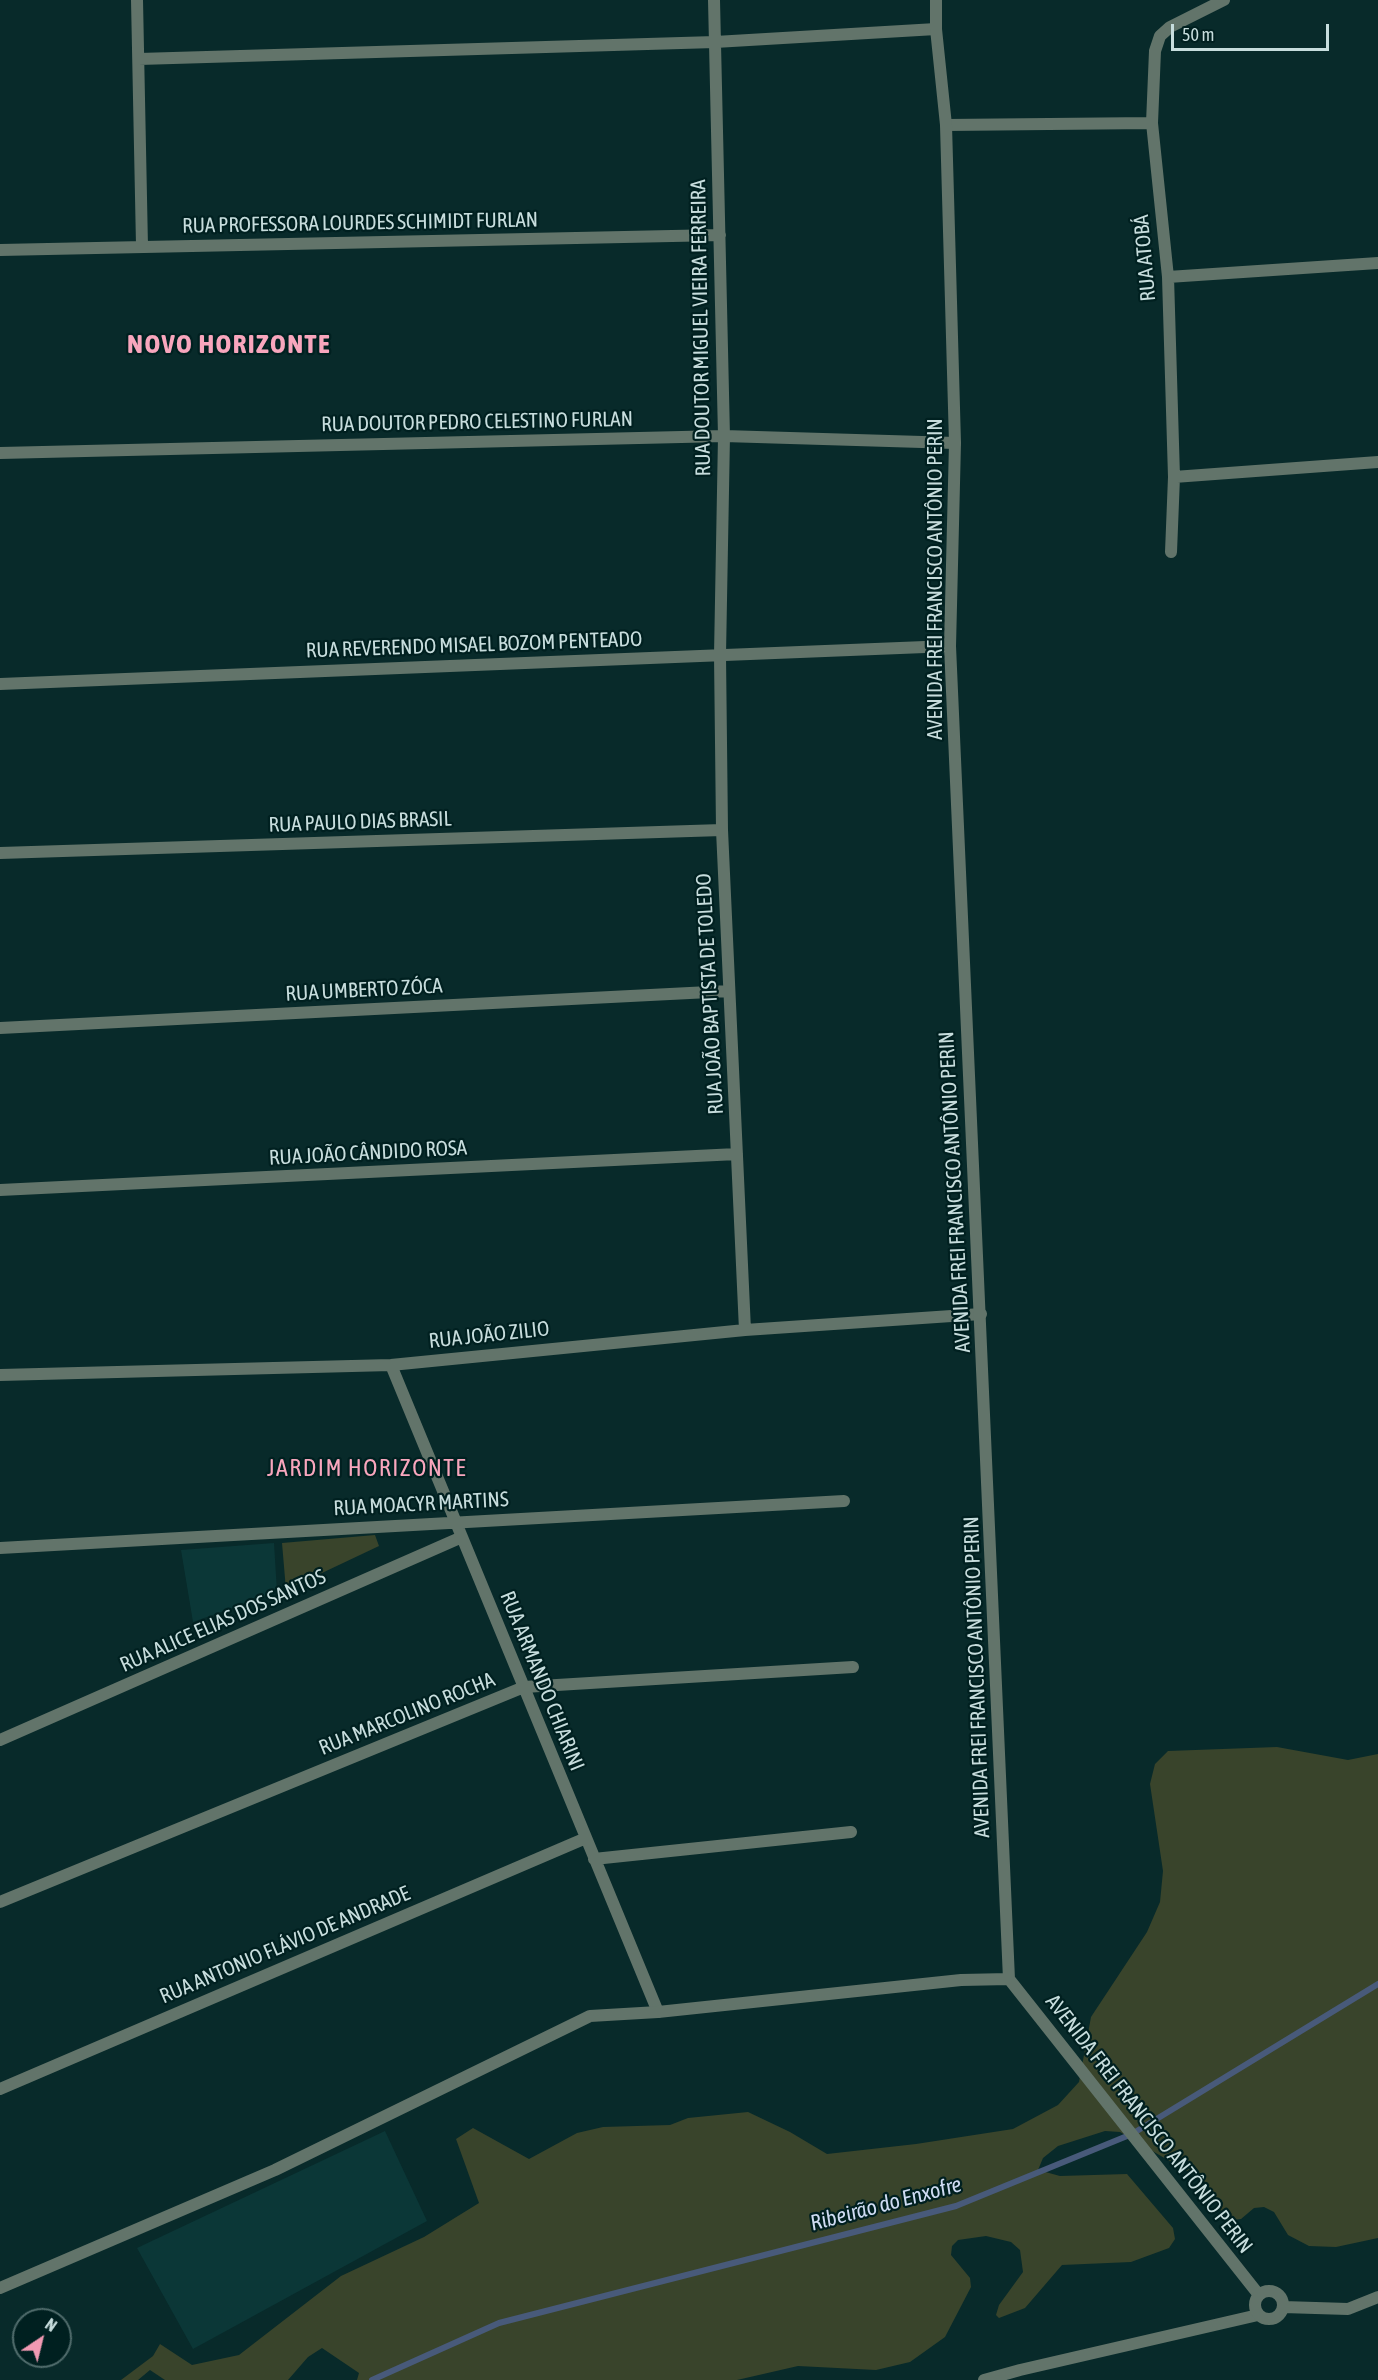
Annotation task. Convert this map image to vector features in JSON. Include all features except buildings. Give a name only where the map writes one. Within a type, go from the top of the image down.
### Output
[{"type":"street","points":[[137,0],[142,246]]},
{"type":"street","name":"RUA DOUTOR MIGUEL VIEIRA FERREIRA","points":[[714,0],[724,436],[720,655]]},
{"type":"street","name":"AVENIDA FREI FRANCISCO ANTÔNIO PERIN","points":[[936,0],[936,29],[946,125],[955,443],[950,646],[1009,1979],[1259,2295]]},
{"type":"street","name":"RUA ATOBÁ","points":[[1171,552],[1174,477],[1168,277],[1152,123],[1155,51],[1160,36],[1170,27],[1224,0]]},
{"type":"street","points":[[139,59],[715,42],[936,29]]},
{"type":"street","points":[[946,125],[1152,123]]},
{"type":"street","name":"RUA PROFESSORA LOURDES SCHIMIDT FURLAN","points":[[0,250],[720,236]]},
{"type":"street","points":[[1168,277],[1378,263]]},
{"type":"street","name":"RUA DOUTOR PEDRO CELESTINO FURLAN","points":[[0,453],[724,436],[955,443]]},
{"type":"street","points":[[1174,477],[1378,462]]},
{"type":"street","name":"RUA REVERENDO MISAEL BOZOM PENTEADO","points":[[0,684],[950,646]]},
{"type":"street","name":"RUA JOÃO BAPTISTA DE TOLEDO","points":[[720,655],[722,830],[745,1330]]},
{"type":"street","name":"RUA PAULO DIAS BRASIL","points":[[0,853],[722,830]]},
{"type":"street","name":"RUA UMBERTO ZÓCA","points":[[0,1028],[729,991]]},
{"type":"street","name":"RUA JOÃO CÂNDIDO ROSA","points":[[0,1190],[737,1154]]},
{"type":"street","name":"RUA JOÃO ZILIO","points":[[0,1374],[391,1365],[745,1330],[981,1314]]},
{"type":"street","name":"RUA ARMANDO CHIARINI","points":[[391,1365],[658,2012]]},
{"type":"street","name":"RUA MOACYR MARTINS","points":[[0,1548],[844,1501]]},
{"type":"street","name":"RUA ALICE ELIAS DOS SANTOS","points":[[0,1740],[462,1537]]},
{"type":"street","name":"RUA MARCOLINO ROCHA","points":[[0,1902],[524,1687],[853,1666]]},
{"type":"street","points":[[594,1858],[851,1832]]},
{"type":"street","name":"RUA ANTONIO FLÁVIO DE ANDRADE","points":[[0,2089],[586,1838]]},
{"type":"street","points":[[0,2288],[275,2170],[590,2016],[658,2012],[961,1980],[1009,1979]]},
{"type":"street","points":[[1273,2292],[1281,2298],[1283,2307],[1282,2312],[1275,2318],[1266,2319],[1258,2314],[1255,2307],[1259,2295],[1273,2292]]},
{"type":"street","points":[[1283,2307],[1348,2309],[1378,2297]]},
{"type":"street","points":[[984,2380],[1020,2375],[1258,2314]]},
{"type":"shaded area","points":[[274,1543],[277,1592],[193,1622],[181,1550]]},
{"type":"shaded area","points":[[385,2131],[427,2221],[193,2349],[137,2248]]},
{"type":"green space","points":[[375,1535],[379,1546],[286,1590],[282,1543]]},
{"type":"green space","points":[[1277,1747],[1348,1760],[1378,1754],[1378,2238],[1336,2247],[1309,2246],[1288,2235],[1274,2212],[1264,2207],[1254,2208],[1241,2219],[1231,2220],[1221,2211],[1207,2183],[1120,2132],[1105,2131],[1058,2146],[1043,2158],[1038,2170],[1060,2176],[1127,2174],[1173,2228],[1175,2239],[1169,2248],[1131,2262],[1062,2265],[1025,2308],[999,2318],[996,2315],[999,2305],[1023,2272],[1020,2250],[1011,2242],[986,2236],[958,2240],[952,2246],[951,2255],[970,2278],[971,2287],[945,2337],[910,2362],[876,2370],[798,2366],[737,2380],[357,2380],[359,2373],[322,2348],[308,2357],[288,2380],[165,2380],[150,2370],[138,2380],[121,2380],[153,2356],[160,2344],[192,2365],[239,2355],[341,2276],[424,2237],[479,2203],[456,2139],[473,2128],[529,2159],[577,2133],[603,2127],[670,2125],[688,2118],[748,2112],[790,2132],[827,2154],[916,2144],[1013,2129],[1058,2105],[1079,2082],[1091,2017],[1147,1932],[1160,1902],[1163,1871],[1150,1784],[1155,1764],[1168,1751]]},
{"type":"waterway","name":"Ribeirão do Enxofre","points":[[372,2380],[499,2323],[956,2206],[1132,2134],[1378,1984]]},
{"type":"district","name":"NOVO HORIZONTE","points":[[229,344]]},
{"type":"district","name":"JARDIM HORIZONTE","points":[[367,1468]]}]
